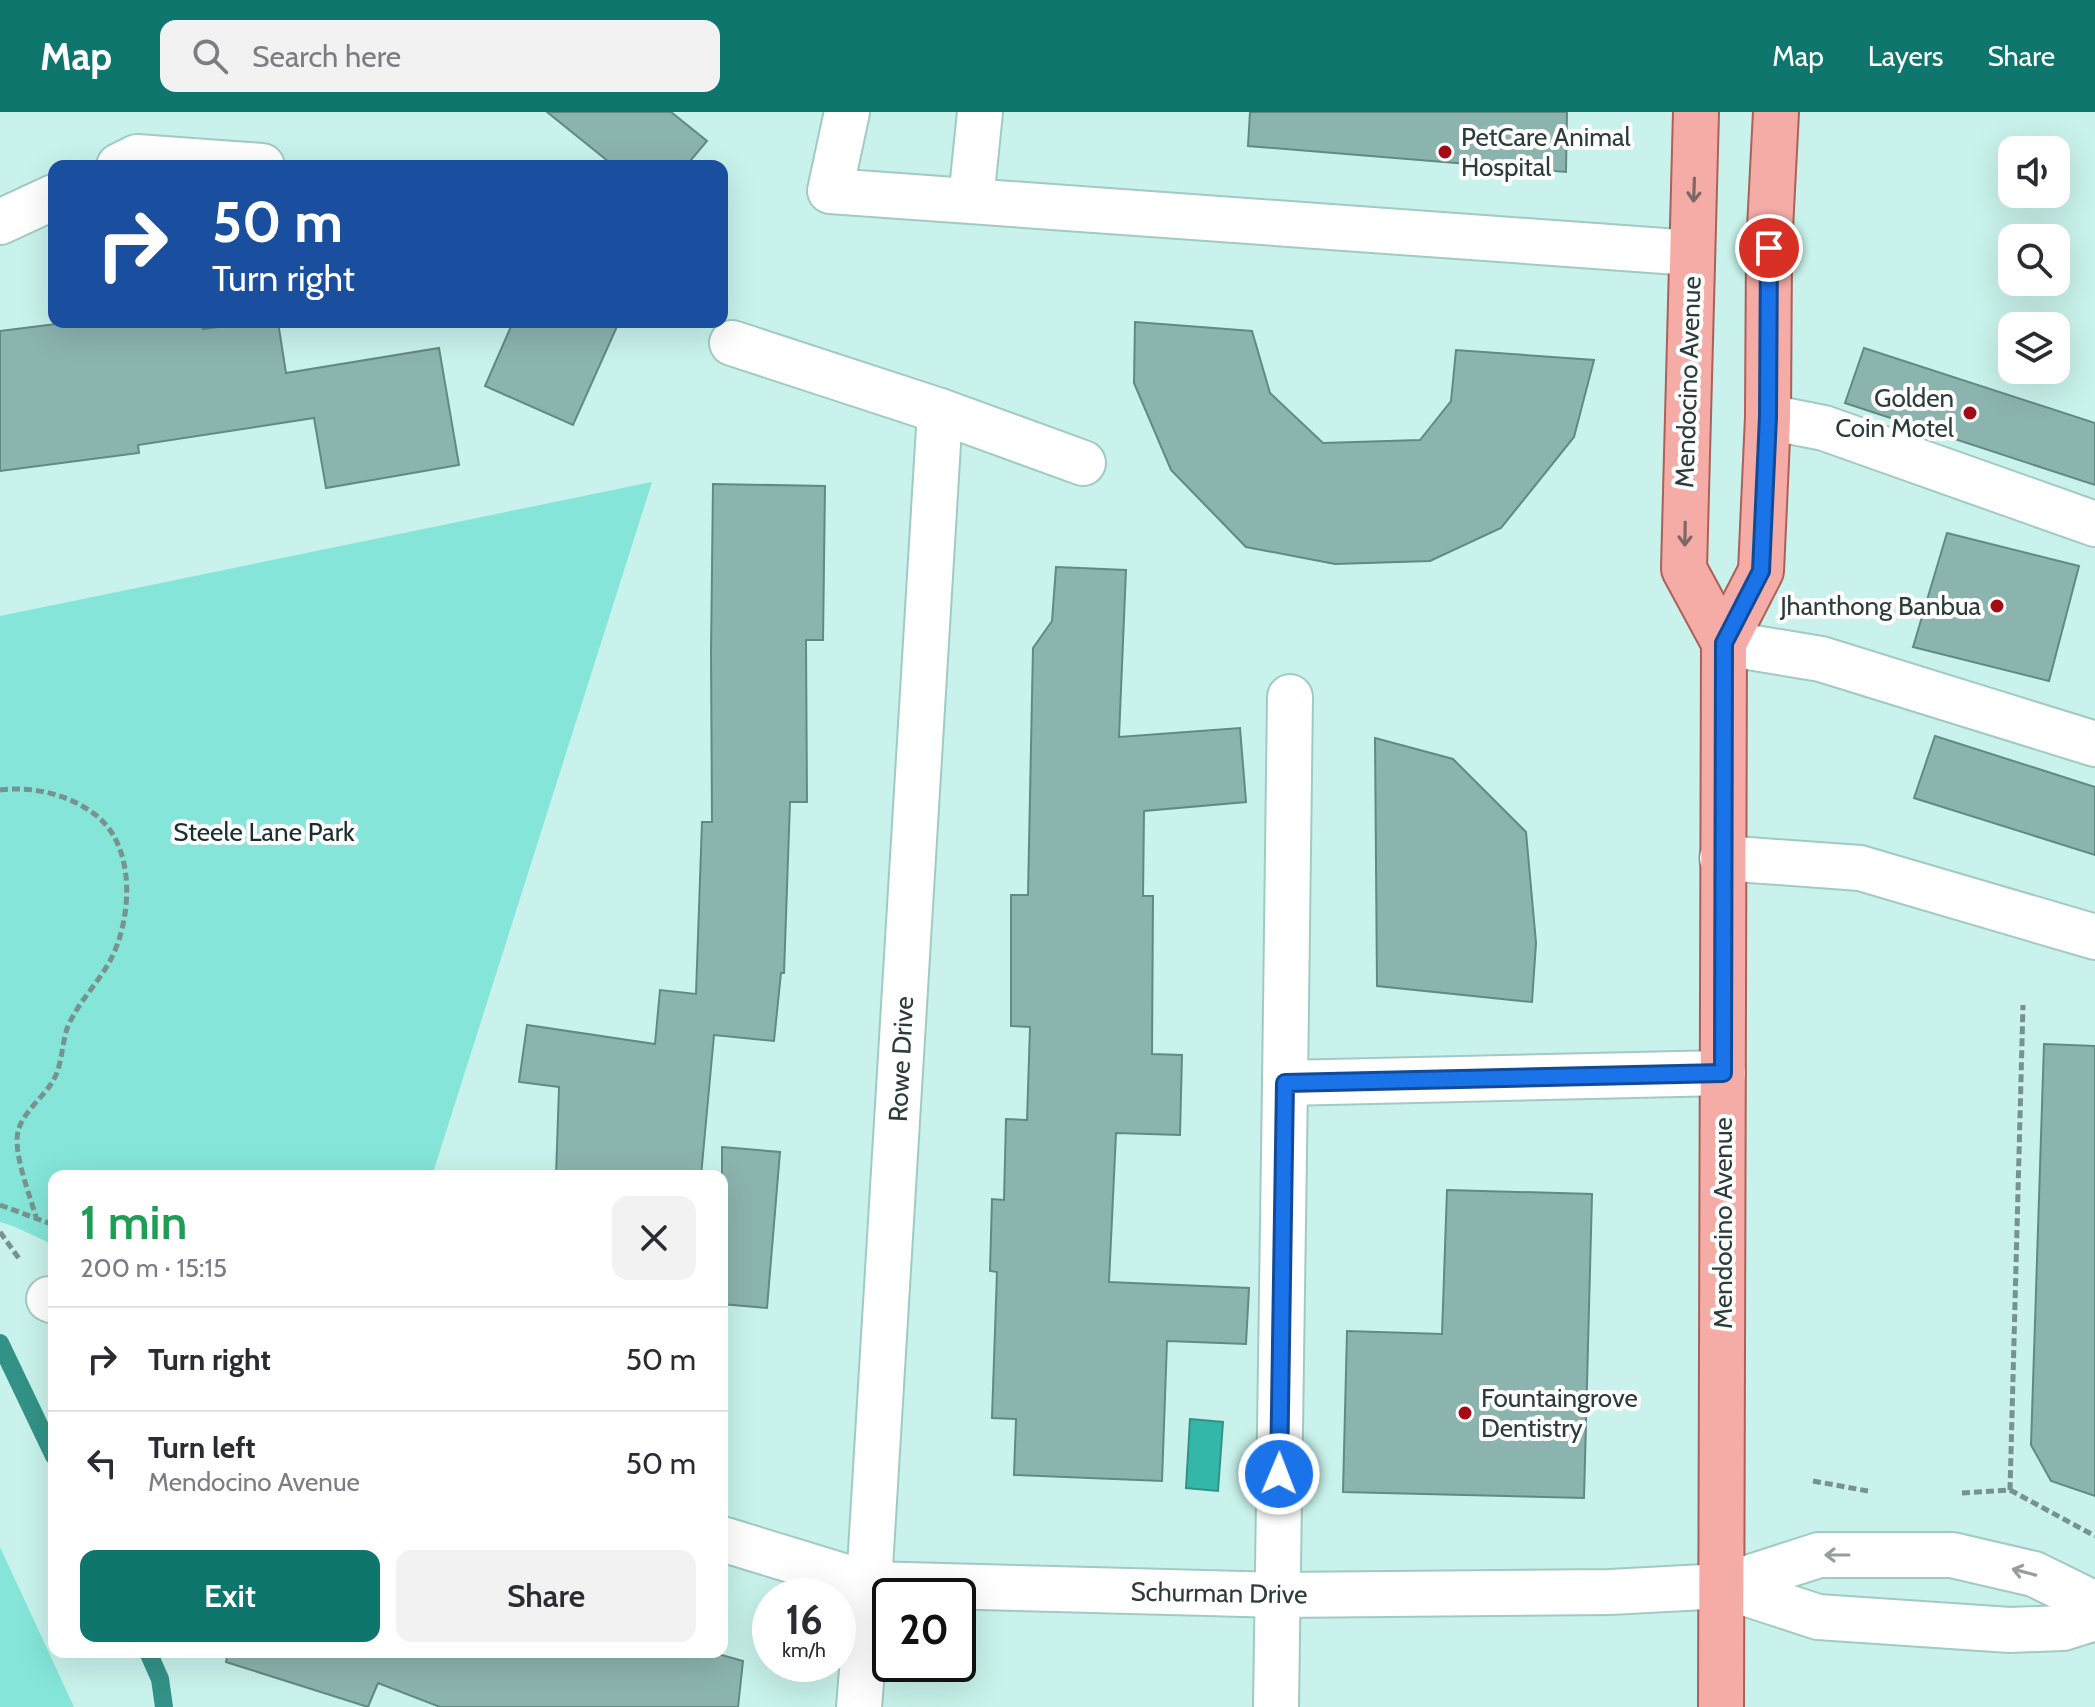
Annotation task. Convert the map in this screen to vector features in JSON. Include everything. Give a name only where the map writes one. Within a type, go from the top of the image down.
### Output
[{"type":"main road","name":"Mendocino Avenue","points":[[1696,112],[1684,569],[1724,643]]},
{"type":"main road","name":"Mendocino Avenue","points":[[1721,1707],[1724,643],[1761,571],[1768,417],[1769,248],[1776,112]]},
{"type":"street","points":[[847,112],[830,191],[1692,253]]},
{"type":"street","points":[[971,200],[980,112]]},
{"type":"street","points":[[131,160],[137,157],[179,160]]},
{"type":"street","points":[[0,222],[48,200]]},
{"type":"street","points":[[732,343],[940,411],[1083,463]]},
{"type":"street","name":"Rowe Drive","points":[[859,1707],[940,411]]},
{"type":"street","points":[[1768,417],[1824,428],[2095,524]]},
{"type":"street","points":[[1724,643],[1821,659],[2095,744]]},
{"type":"street","points":[[1276,1707],[1290,697]]},
{"type":"street","points":[[1722,858],[1860,868],[2095,937]]},
{"type":"street","points":[[1285,1083],[1723,1073]]},
{"type":"street","name":"Schurman Drive","points":[[728,1541],[869,1584],[1278,1595],[1610,1592],[1723,1586]]},
{"type":"street","points":[[1723,1586],[1819,1555],[1952,1555],[2034,1574],[2095,1604]]},
{"type":"street","points":[[1723,1586],[1818,1617],[2010,1630],[2063,1628],[2095,1618]]},
{"type":"path","points":[[0,790],[11,788],[48,793],[82,805],[110,829],[117,842],[126,880],[127,900],[120,935],[111,959],[69,1023],[52,1083],[28,1112],[18,1130],[17,1147],[36,1217]]},
{"type":"path","points":[[2010,1490],[2023,1005]]},
{"type":"path","points":[[0,1205],[48,1222]]},
{"type":"path","points":[[1813,1481],[1868,1491]]},
{"type":"path","points":[[1962,1493],[2010,1490],[2095,1536]]},
{"type":"green space","name":"Steele Lane Park","points":[[652,482],[434,1170],[48,1170],[48,1242],[0,1222],[0,616]]},
{"type":"green space","points":[[0,1547],[48,1651],[48,1658],[51,1658],[74,1707],[0,1707]]},
{"type":"shaded area","points":[[1190,1419],[1223,1422],[1218,1491],[1186,1488]]},
{"type":"building","points":[[547,112],[671,112],[707,141],[691,160],[607,160]]},
{"type":"building","name":"PetCare Animal Hospital","points":[[1250,112],[1567,112],[1566,172],[1248,146]]},
{"type":"building","points":[[1135,322],[1252,331],[1270,393],[1323,443],[1420,440],[1451,401],[1456,350],[1594,360],[1574,437],[1501,528],[1430,561],[1335,564],[1246,547],[1171,470],[1134,383]]},
{"type":"building","points":[[48,325],[48,328],[279,328],[286,373],[439,348],[459,465],[326,488],[314,418],[138,445],[139,453],[0,471],[0,331]]},
{"type":"building","points":[[510,328],[616,328],[573,425],[485,386]]},
{"type":"building","name":"Golden Coin Motel","points":[[1864,348],[2095,423],[2095,485],[1845,403]]},
{"type":"building","points":[[713,484],[825,486],[823,640],[806,640],[807,802],[790,802],[784,973],[781,973],[774,1041],[714,1035],[702,1170],[556,1170],[559,1087],[519,1082],[527,1025],[655,1044],[660,990],[696,994],[702,822],[712,822]]},
{"type":"building","name":"Jhanthong Banbua","points":[[1947,533],[2079,566],[2049,681],[1913,647]]},
{"type":"building","points":[[1056,567],[1126,570],[1119,737],[1240,728],[1246,802],[1144,811],[1143,896],[1153,896],[1152,1054],[1182,1055],[1180,1135],[1116,1133],[1109,1282],[1249,1288],[1246,1344],[1167,1341],[1162,1481],[1014,1475],[1016,1419],[992,1418],[997,1272],[990,1271],[992,1199],[1004,1200],[1006,1119],[1027,1120],[1030,1027],[1011,1026],[1011,895],[1028,895],[1033,648],[1052,621]]},
{"type":"building","points":[[1935,736],[2095,787],[2095,855],[1914,798]]},
{"type":"building","points":[[1375,738],[1453,759],[1526,832],[1536,943],[1532,1002],[1377,986]]},
{"type":"building","points":[[2044,1044],[2095,1046],[2095,1496],[2051,1481],[2031,1445]]},
{"type":"building","points":[[722,1147],[780,1152],[767,1308],[728,1305],[728,1170],[722,1170]]},
{"type":"building","name":"Fountaingrove Dentistry","points":[[1447,1190],[1592,1194],[1584,1498],[1343,1492],[1347,1331],[1442,1334]]},
{"type":"building","points":[[728,1657],[743,1661],[738,1707],[440,1707],[378,1683],[368,1707],[226,1662],[227,1658]]},
{"type":"waterway","points":[[0,1343],[48,1443]]},
{"type":"waterway","points":[[151,1658],[160,1679],[164,1707]]},
{"type":"place","name":"PetCare Animal Hospital","points":[[1445,152]]},
{"type":"place","name":"Golden Coin Motel","points":[[1970,413]]},
{"type":"place","name":"Jhanthong Banbua","points":[[1997,606]]},
{"type":"place","name":"Fountaingrove Dentistry","points":[[1465,1413]]},
{"type":"route","points":[[1279,1474],[1285,1083],[1723,1073],[1724,643],[1761,571],[1768,417],[1769,248]]}]
